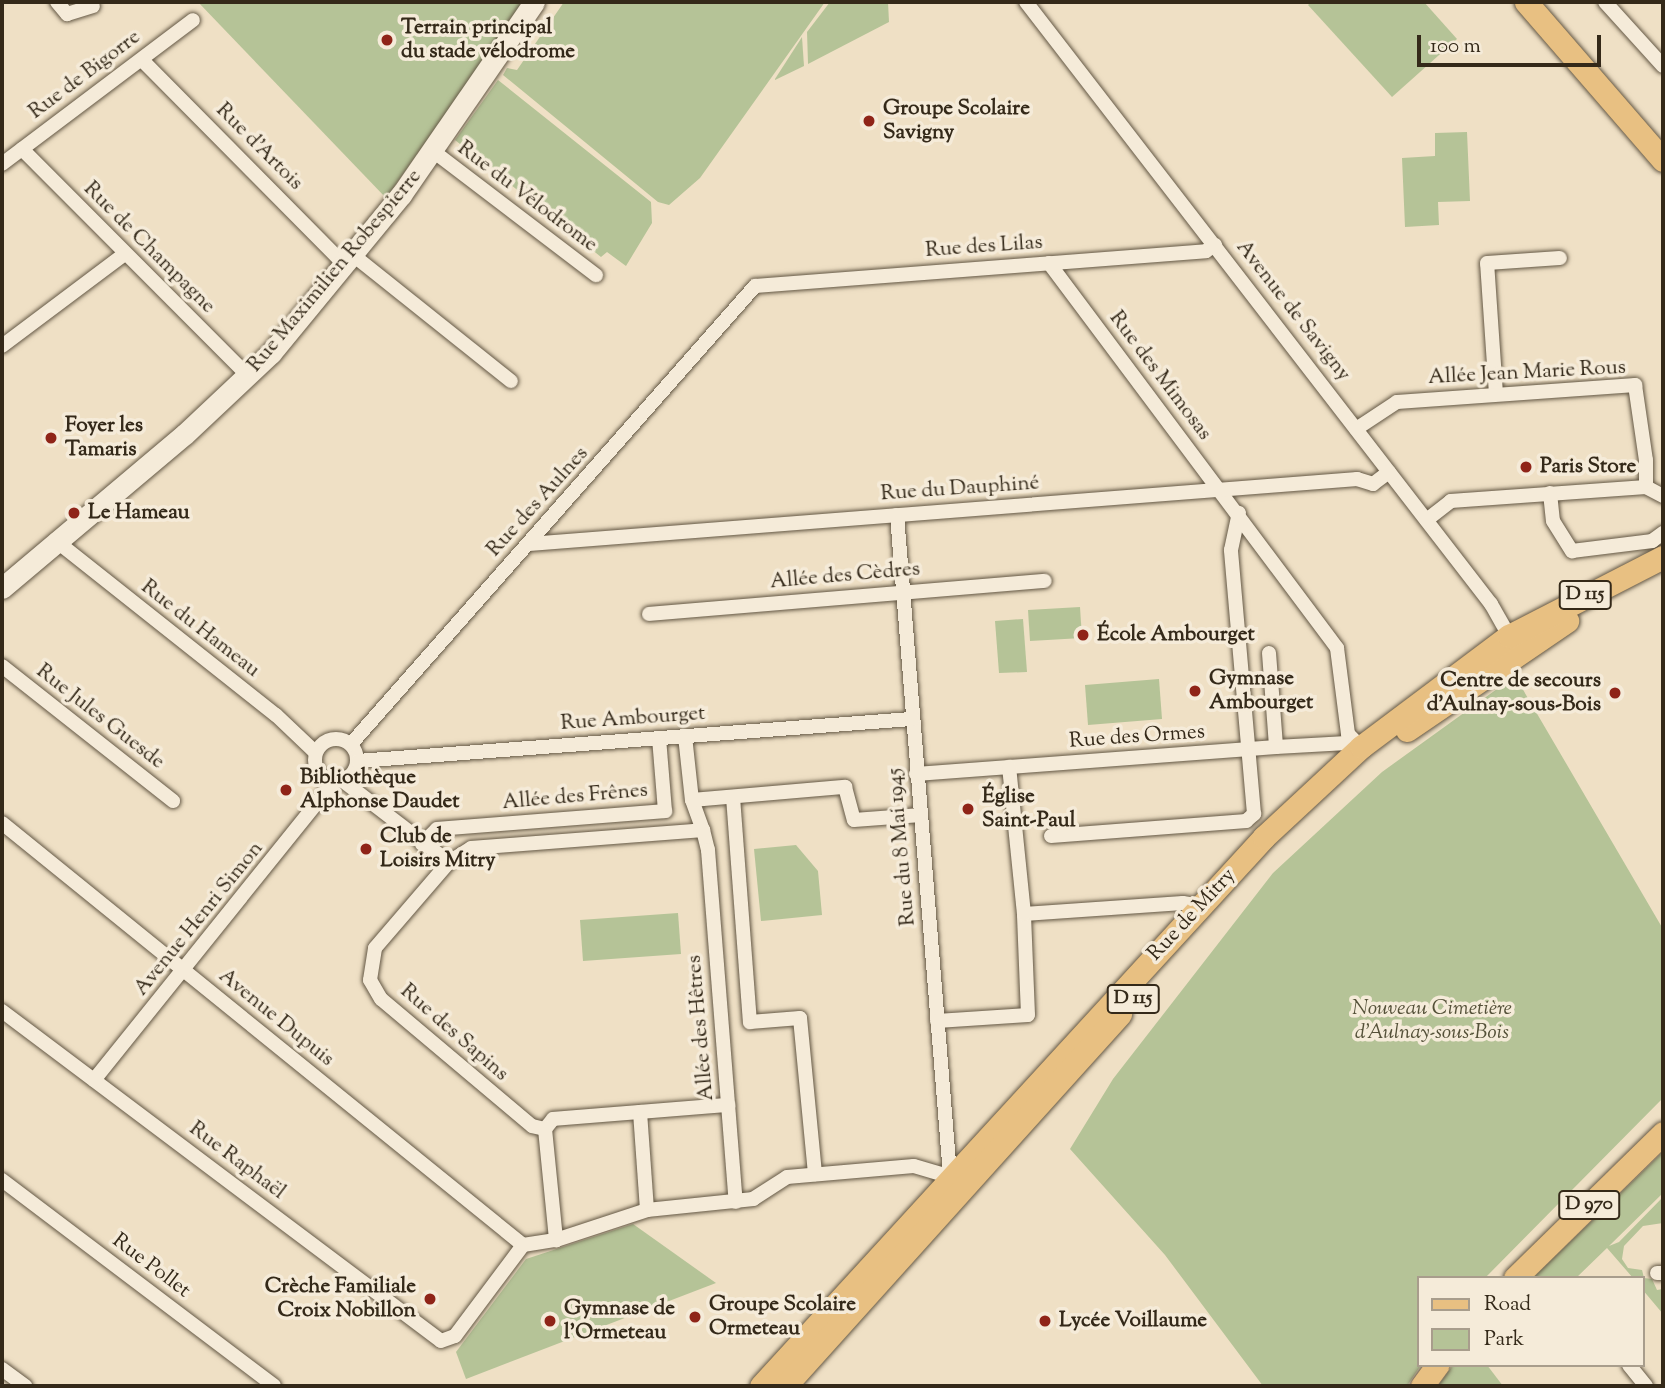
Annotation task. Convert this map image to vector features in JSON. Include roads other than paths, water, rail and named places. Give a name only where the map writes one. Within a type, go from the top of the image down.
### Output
[{"type":"main road","points":[[1526,2],[1663,160]]},
{"type":"main road","name":"Rue de Mitry","points":[[785,1386],[959,1179],[1264,837],[1361,747],[1513,643],[1663,557]]},
{"type":"main road","name":"Rue de Mitry","points":[[761,1386],[1311,808],[1513,643],[1663,573]]},
{"type":"main road","name":"D 970","points":[[1517,1276],[1663,1133]]},
{"type":"main road","points":[[1422,1386],[1436,1367]]},
{"type":"street","points":[[57,2],[67,14],[93,6]]},
{"type":"street","name":"Rue Maximilien Robespierre","points":[[4,582],[248,376],[349,260],[433,151],[534,2]]},
{"type":"street","name":"Avenue de Savigny","points":[[1026,2],[1491,604],[1513,643]]},
{"type":"street","points":[[1605,2],[1662,63]]},
{"type":"street","name":"Rue de Bigorre","points":[[2,164],[193,20]]},
{"type":"street","name":"Rue d'Artois","points":[[142,60],[349,260],[511,380]]},
{"type":"street","name":"Rue de Champagne","points":[[22,149],[123,255],[248,376]]},
{"type":"street","name":"Rue du Vélodrome","points":[[433,151],[596,275]]},
{"type":"street","name":"Rue des Lilas","points":[[755,286],[1206,251],[1215,245]]},
{"type":"street","points":[[2,346],[123,255]]},
{"type":"street","points":[[1496,394],[1487,263],[1559,258]]},
{"type":"street","name":"Rue des Mimosas","points":[[1049,263],[1337,648],[1348,734],[1361,747]]},
{"type":"street","name":"Rue des Aulnes","points":[[351,744],[755,286]]},
{"type":"street","name":"Allée Jean Marie Rous","points":[[1356,429],[1398,402],[1635,385],[1646,460],[1646,486]]},
{"type":"street","name":"Rue du Dauphiné","points":[[529,544],[1357,479],[1373,484],[1389,472]]},
{"type":"street","points":[[1427,520],[1451,501],[1646,486],[1663,496]]},
{"type":"street","points":[[1550,493],[1553,522],[1572,551],[1652,541],[1663,533]]},
{"type":"street","points":[[1051,836],[1246,821],[1254,814],[1231,550],[1238,513]]},
{"type":"street","name":"Rue du 8 Mai 1945","points":[[897,515],[937,1021],[959,1179]]},
{"type":"street","name":"Rue du Hameau","points":[[55,540],[285,722],[316,753]]},
{"type":"street","name":"Allée des Cèdres","points":[[649,614],[1045,580]]},
{"type":"street","points":[[1269,653],[1276,747]]},
{"type":"street","name":"Rue Jules Guesde","points":[[2,666],[173,801]]},
{"type":"street","name":"Rue Ambourget","points":[[358,761],[912,719]]},
{"type":"street","name":"Allée des Hêtres","points":[[685,737],[692,800],[708,850],[736,1202]]},
{"type":"street","name":"Allée des Frênes","points":[[422,844],[437,829],[665,811],[659,738]]},
{"type":"street","points":[[339,781],[354,773],[358,761],[351,744],[331,740],[316,753],[318,772],[339,781],[449,862],[471,848],[703,830]]},
{"type":"street","name":"Rue des Ormes","points":[[916,774],[1276,747],[1346,743],[1361,747]]},
{"type":"street","points":[[937,1021],[1028,1015],[1024,914],[1009,768]]},
{"type":"street","name":"Avenue Henri Simon","points":[[94,1080],[339,781]]},
{"type":"street","points":[[692,800],[845,787],[854,820],[921,815]]},
{"type":"street","points":[[733,797],[750,1022],[800,1018],[815,1174]]},
{"type":"street","name":"Avenue Dupuis","points":[[2,823],[523,1245]]},
{"type":"street","name":"Rue des Sapins","points":[[449,862],[375,948],[370,980],[381,999],[487,1090],[532,1126],[545,1129]]},
{"type":"street","points":[[1024,914],[1183,903],[1201,906]]},
{"type":"street","name":"Rue Raphaël","points":[[2,1011],[448,1342],[523,1245]]},
{"type":"street","points":[[556,1240],[545,1129],[553,1119],[728,1105]]},
{"type":"street","points":[[640,1112],[647,1210]]},
{"type":"street","points":[[523,1245],[556,1240],[647,1210],[736,1202],[758,1196],[787,1177],[914,1166],[959,1179]]},
{"type":"street","name":"Rue Pollet","points":[[2,1180],[274,1386]]},
{"type":"street","points":[[1631,1367],[1646,1386]]},
{"type":"street","points":[[2,1369],[25,1386]]},
{"type":"place","name":"Terrain principal du stade vélodrome","points":[[387,40]]},
{"type":"place","name":"Groupe Scolaire Savigny","points":[[869,121]]},
{"type":"place","name":"Foyer les Tamaris","points":[[51,438]]},
{"type":"place","name":"Paris Store","points":[[1526,467]]},
{"type":"place","name":"Le Hameau","points":[[74,513]]},
{"type":"place","name":"École Ambourget","points":[[1083,635]]},
{"type":"place","name":"Gymnase Ambourget","points":[[1195,691]]},
{"type":"place","name":"Centre de secours d'Aulnay-sous-Bois","points":[[1615,693]]},
{"type":"place","name":"Bibliothèque Alphonse Daudet","points":[[286,790]]},
{"type":"place","name":"Église Saint-Paul","points":[[968,809]]},
{"type":"place","name":"Club de Loisirs Mitry","points":[[366,849]]},
{"type":"place","name":"Crèche Familiale Croix Nobillon","points":[[430,1299]]},
{"type":"place","name":"Groupe Scolaire Ormeteau","points":[[695,1317]]},
{"type":"place","name":"Gymnase de l'Ormeteau","points":[[550,1321]]},
{"type":"place","name":"Lycée Voillaume","points":[[1045,1321]]},
{"type":"park label","name":"Nouveau Cimetière d'Aulnay-sous-Bois","points":[[1432,1021]]}]
